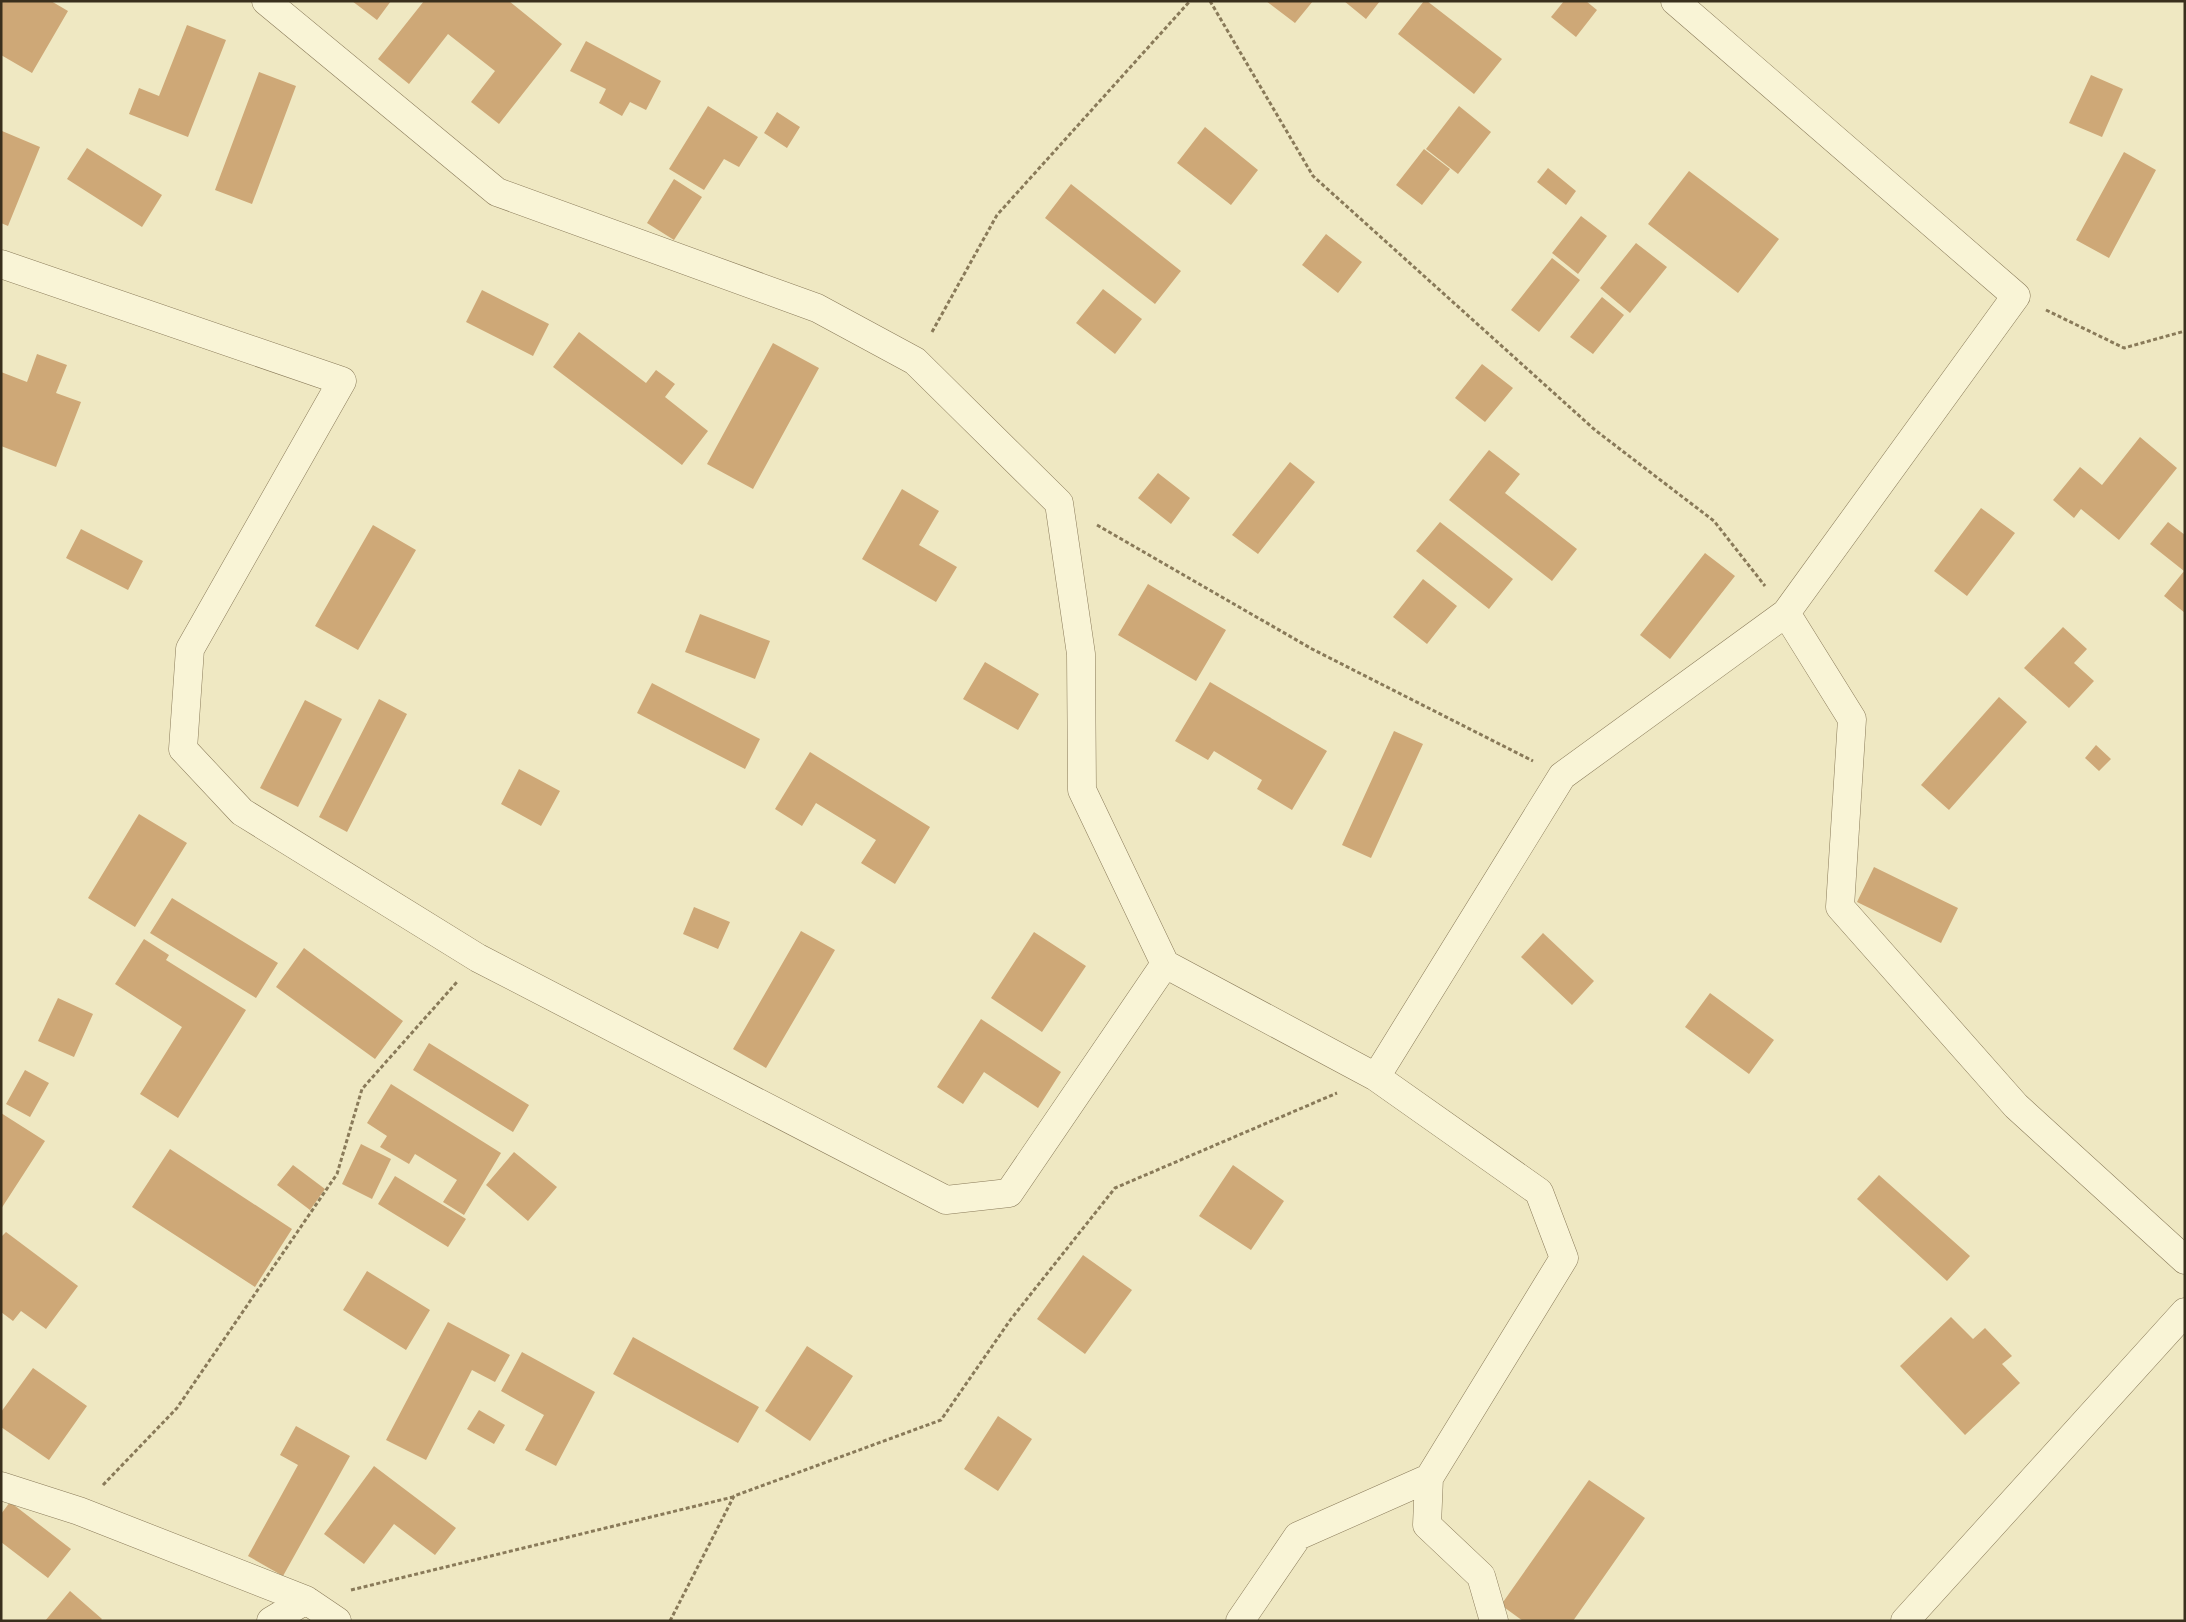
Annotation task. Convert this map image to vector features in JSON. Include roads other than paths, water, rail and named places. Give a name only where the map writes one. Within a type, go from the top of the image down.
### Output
[{"type":"street","points":[[266,1],[497,192],[817,308],[915,361],[1059,503],[1081,654],[1082,790],[1165,964],[1376,1077],[1539,1192],[1564,1258],[1429,1478],[1427,1525],[1481,1576],[1494,1621]]},
{"type":"street","points":[[1376,1077],[1562,776],[1786,613],[2016,296],[1675,1]]},
{"type":"street","points":[[1,264],[342,381],[190,649],[183,749],[242,812],[478,958],[946,1200],[1009,1193],[1165,964]]},
{"type":"street","points":[[1786,613],[1852,719],[1840,907],[2016,1106],[2185,1260]]},
{"type":"street","points":[[1905,1621],[2185,1312]]},
{"type":"street","points":[[1240,1621],[1298,1536],[1429,1478]]},
{"type":"street","points":[[1,1486],[79,1511],[306,1600],[337,1621]]},
{"type":"street","points":[[271,1621],[306,1600]]}]
